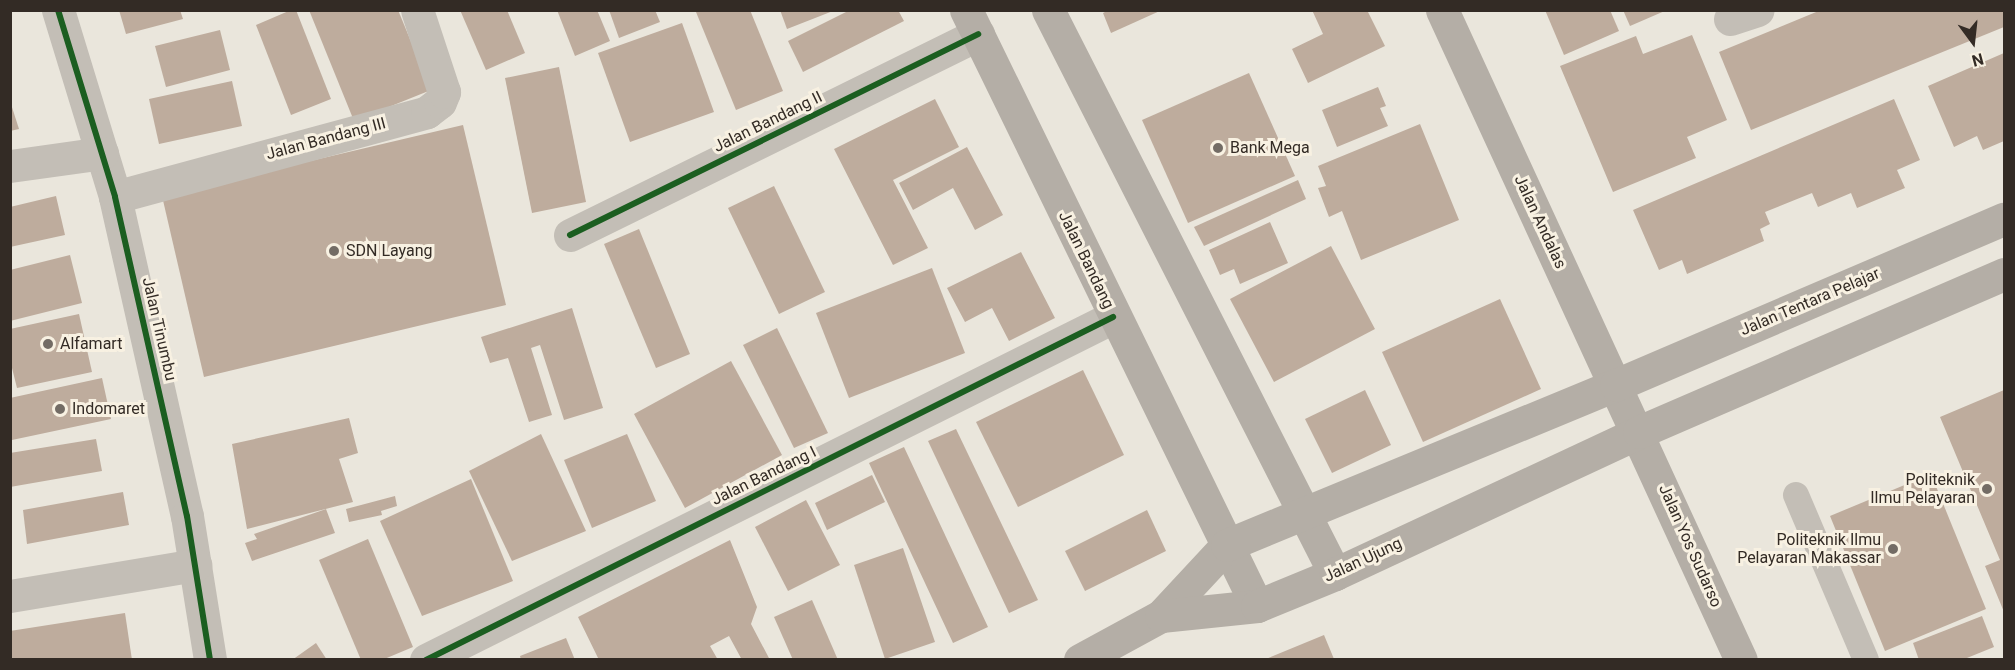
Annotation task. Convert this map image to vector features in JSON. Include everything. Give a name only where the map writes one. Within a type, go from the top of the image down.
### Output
[{"type":"main road","points":[[1048,10],[1335,574]]},
{"type":"main road","name":"Jalan Andalas","points":[[1443,10],[1639,432]]},
{"type":"main road","name":"Jalan Bandang","points":[[972,22],[1113,317],[1257,606]]},
{"type":"main road","name":"Jalan Tentara Pelajar","points":[[1227,545],[1303,510],[1616,385],[2004,219]]},
{"type":"main road","points":[[1639,432],[2004,274]]},
{"type":"main road","name":"Jalan Ujung","points":[[1080,660],[1161,616],[1257,606],[1335,574],[1639,432]]},
{"type":"main road","name":"Jalan Yos Sudarso","points":[[1639,432],[1741,660]]},
{"type":"main road","points":[[1161,616],[1227,545]]},
{"type":"street","name":"Jalan Tinumbu","points":[[58,10],[115,197],[195,565],[210,660]]},
{"type":"street","name":"Jalan Bandang III","points":[[115,197],[427,112],[440,102],[444,92],[417,10]]},
{"type":"street","name":"Jalan Bandang II","points":[[570,235],[972,22]]},
{"type":"street","points":[[10,166],[102,153]]},
{"type":"street","name":"Jalan Bandang I","points":[[426,660],[1113,317]]},
{"type":"street","points":[[10,596],[195,565]]},
{"type":"lane","points":[[1796,495],[1866,660]]},
{"type":"building","points":[[119,10],[180,10],[183,19],[126,34]]},
{"type":"building","points":[[296,10],[331,99],[291,115],[256,25]]},
{"type":"building","points":[[309,10],[398,10],[431,90],[354,121]]},
{"type":"building","points":[[460,10],[507,10],[525,53],[486,70]]},
{"type":"building","points":[[557,10],[597,10],[610,41],[575,56]]},
{"type":"building","points":[[609,10],[655,10],[660,22],[619,38]]},
{"type":"building","points":[[750,10],[783,91],[736,110],[696,12]]},
{"type":"building","points":[[780,10],[833,10],[833,11],[787,29]]},
{"type":"building","points":[[850,10],[898,10],[904,21],[803,72],[788,41]]},
{"type":"building","points":[[1109,10],[1162,10],[1111,33],[1103,13]]},
{"type":"building","points":[[1312,10],[1367,10],[1385,46],[1308,83],[1292,49],[1323,34]]},
{"type":"building","points":[[1545,10],[1610,10],[1619,31],[1564,55]]},
{"type":"building","points":[[1623,10],[1667,10],[1630,26]]},
{"type":"building","points":[[1821,10],[2004,10],[2004,27],[1751,130],[1719,52]]},
{"type":"building","points":[[682,23],[714,112],[630,142],[598,53]]},
{"type":"building","points":[[220,30],[230,70],[166,87],[155,46]]},
{"type":"building","points":[[1692,35],[1727,120],[1687,137],[1696,158],[1613,192],[1560,66],[1636,36],[1643,54]]},
{"type":"building","points":[[2004,53],[2004,141],[1983,150],[1977,136],[1954,147],[1928,86]]},
{"type":"building","points":[[559,67],[586,202],[532,213],[505,78]]},
{"type":"building","name":"Bank Mega","points":[[1249,73],[1295,176],[1188,223],[1142,120]]},
{"type":"building","points":[[232,81],[242,126],[159,144],[149,99]]},
{"type":"building","points":[[1378,87],[1386,106],[1380,108],[1388,126],[1337,147],[1322,110]]},
{"type":"building","points":[[935,99],[959,147],[893,180],[928,248],[893,265],[834,149]]},
{"type":"building","points":[[1894,99],[1920,160],[1897,170],[1905,188],[1857,208],[1851,193],[1818,207],[1812,193],[1765,212],[1770,224],[1760,229],[1764,241],[1687,274],[1682,260],[1659,270],[1633,210]]},
{"type":"building","points":[[10,101],[19,129],[10,131]]},
{"type":"building","points":[[1420,124],[1459,220],[1361,260],[1342,211],[1329,217],[1318,188],[1326,186],[1318,166]]},
{"type":"building","name":"SDN Layang","points":[[463,125],[506,305],[204,377],[162,196]]},
{"type":"building","points":[[967,147],[1003,215],[975,230],[953,188],[913,210],[899,183]]},
{"type":"building","points":[[1298,180],[1306,199],[1204,246],[1194,227]]},
{"type":"building","points":[[774,186],[825,292],[779,314],[728,208]]},
{"type":"building","points":[[56,196],[65,235],[10,247],[10,207]]},
{"type":"building","points":[[1270,222],[1288,263],[1240,284],[1234,269],[1220,275],[1209,250]]},
{"type":"building","points":[[639,229],[690,354],[656,368],[604,244]]},
{"type":"building","points":[[1331,246],[1375,329],[1274,382],[1230,299]]},
{"type":"building","points":[[1021,252],[1055,318],[1009,341],[992,308],[965,322],[947,288]]},
{"type":"building","points":[[70,255],[82,303],[10,321],[10,270]]},
{"type":"building","points":[[932,268],[965,353],[849,398],[816,313]]},
{"type":"building","points":[[1500,299],[1541,389],[1423,442],[1382,352]]},
{"type":"building","points":[[572,308],[603,408],[564,420],[540,345],[531,348],[552,415],[529,422],[508,358],[490,363],[481,337]]},
{"type":"building","name":"Alfamart","points":[[79,314],[92,372],[17,388],[10,360],[10,329]]},
{"type":"building","points":[[777,328],[828,433],[794,448],[743,345]]},
{"type":"building","points":[[731,361],[782,455],[685,508],[634,414]]},
{"type":"building","points":[[1083,370],[1124,455],[1018,507],[976,422]]},
{"type":"building","name":"Indomaret","points":[[102,378],[111,419],[12,440],[10,398]]},
{"type":"building","points":[[1365,390],[1391,445],[1332,473],[1305,419]]},
{"type":"building","name":"Politeknik Ilmu Pelayaran","points":[[2004,390],[2004,612],[1985,566],[2000,560],[1940,417]]},
{"type":"building","points":[[349,418],[358,453],[339,459],[353,502],[247,529],[232,444]]},
{"type":"building","points":[[956,429],[1038,600],[1009,613],[928,441]]},
{"type":"building","points":[[541,434],[586,531],[512,561],[469,471]]},
{"type":"building","points":[[627,434],[656,501],[592,528],[564,460]]},
{"type":"building","points":[[96,439],[102,471],[10,487],[10,453]]},
{"type":"building","points":[[904,447],[988,627],[953,643],[869,463]]},
{"type":"building","points":[[1931,474],[1986,609],[1885,651],[1830,516]]},
{"type":"building","points":[[872,475],[885,502],[827,530],[815,503]]},
{"type":"building","points":[[471,479],[513,581],[422,616],[380,521]]},
{"type":"building","points":[[123,492],[129,525],[27,544],[23,510]]},
{"type":"building","points":[[395,496],[397,506],[381,511],[382,515],[349,522],[346,509]]},
{"type":"building","points":[[806,500],[840,565],[788,591],[755,527]]},
{"type":"building","points":[[326,509],[335,533],[252,561],[245,543],[257,539],[254,534]]},
{"type":"building","points":[[1147,510],[1166,551],[1085,591],[1065,551]]},
{"type":"building","points":[[368,539],[413,647],[382,660],[361,660],[319,560]]},
{"type":"building","points":[[730,540],[757,607],[751,624],[770,660],[742,660],[729,636],[710,646],[718,660],[599,660],[578,617]]},
{"type":"building","points":[[903,548],[935,642],[885,659],[854,565]]},
{"type":"building","points":[[812,600],[838,660],[793,660],[774,617]]},
{"type":"building","points":[[125,613],[132,660],[10,660],[10,631]]},
{"type":"building","points":[[1982,616],[1994,647],[1962,660],[1919,660],[1913,643]]},
{"type":"building","points":[[1324,635],[1334,659],[1266,659]]},
{"type":"building","points":[[566,638],[575,660],[521,660],[520,656]]},
{"type":"building","points":[[316,643],[327,660],[292,660]]},
{"type":"cycle path","points":[[58,10],[115,197],[187,516],[210,660]]},
{"type":"cycle path","points":[[570,235],[978,34]]},
{"type":"cycle path","points":[[426,660],[1113,317]]},
{"type":"place","name":"Bank Mega","points":[[1218,148]]},
{"type":"place","name":"SDN Layang","points":[[334,251]]},
{"type":"place","name":"Alfamart","points":[[48,344]]},
{"type":"place","name":"Indomaret","points":[[60,409]]},
{"type":"place","name":"Politeknik Ilmu Pelayaran","points":[[1987,489]]},
{"type":"place","name":"Politeknik Ilmu Pelayaran Makassar","points":[[1893,549]]}]
